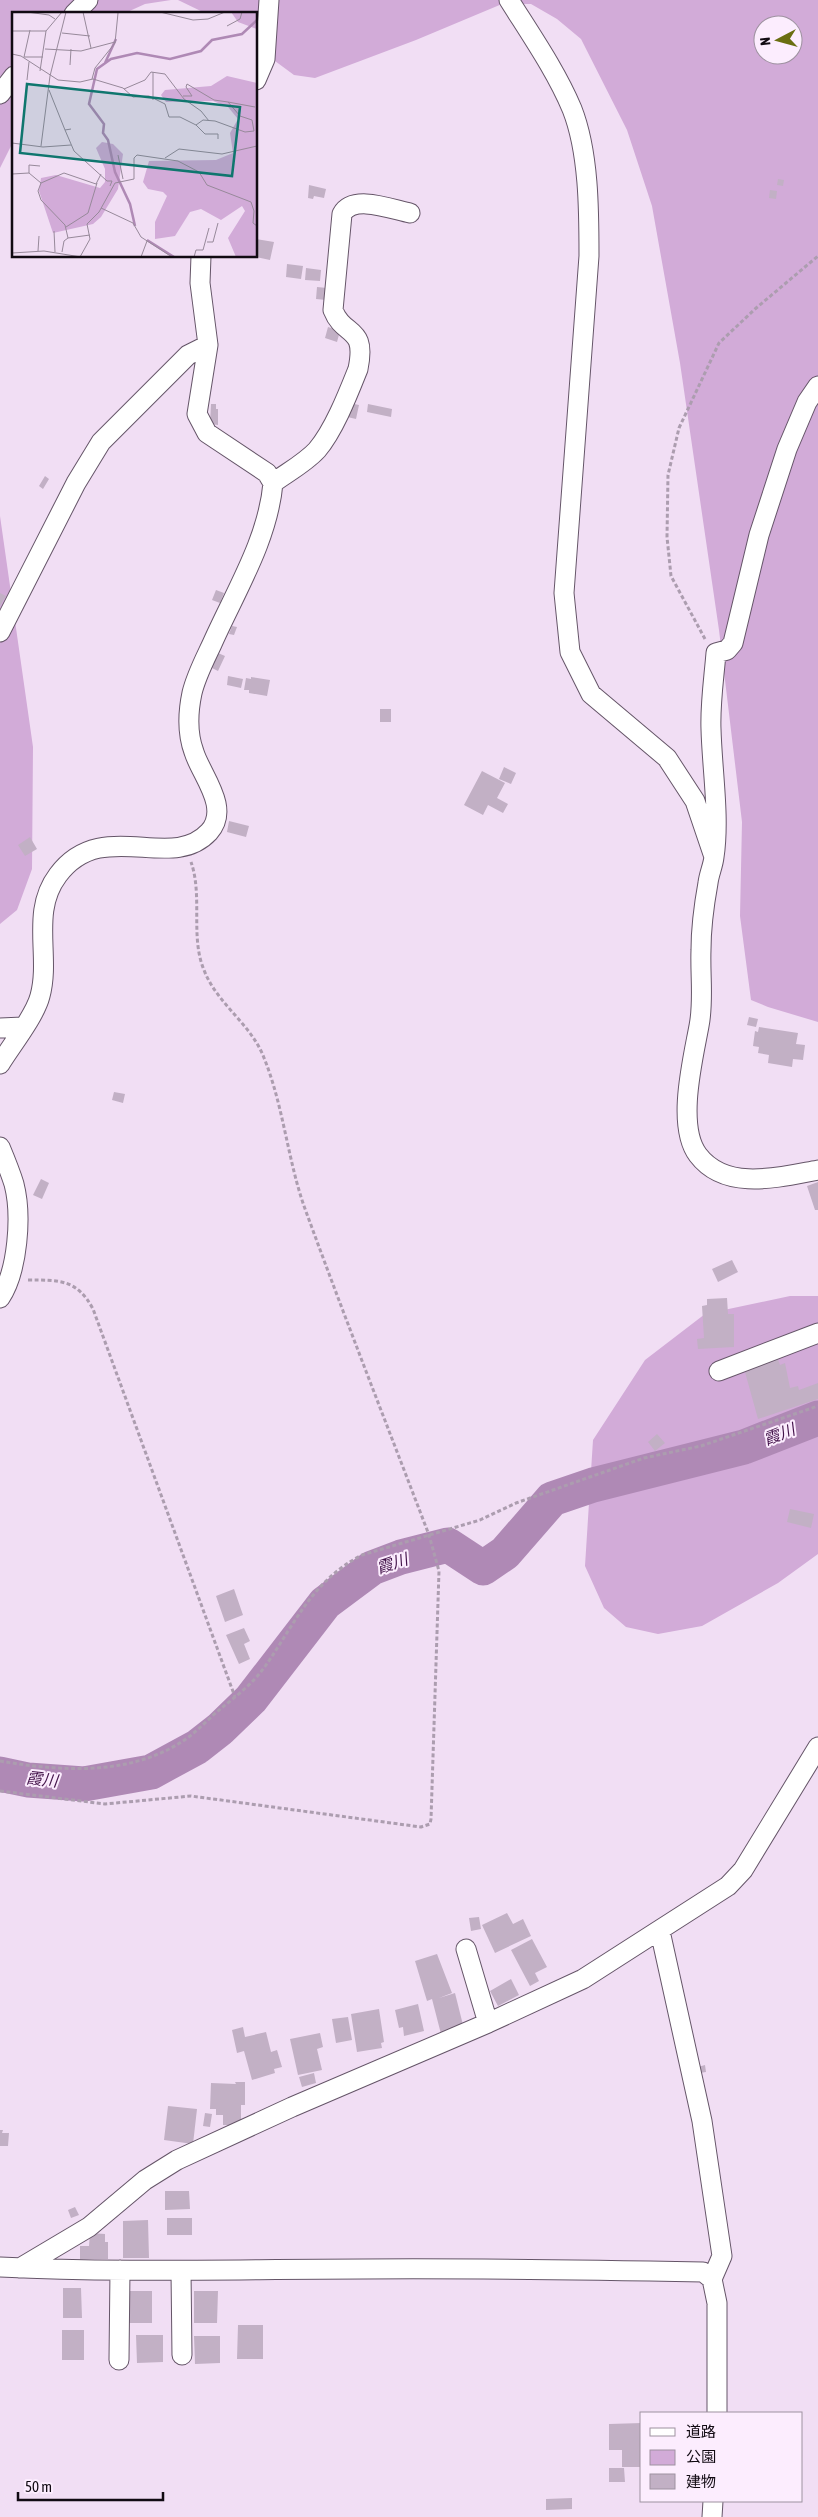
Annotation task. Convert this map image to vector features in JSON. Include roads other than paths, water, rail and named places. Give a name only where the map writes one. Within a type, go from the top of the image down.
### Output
[{"type":"street","points":[[76,12],[88,0]]},
{"type":"street","points":[[258,75],[265,59],[269,0]]},
{"type":"street","points":[[509,0],[537,44],[572,109],[582,144],[589,226],[589,256],[564,593],[570,652],[591,694],[667,758],[695,801],[714,857]]},
{"type":"street","points":[[0,94],[12,79]]},
{"type":"street","points":[[273,483],[318,449],[329,431],[358,369],[360,359],[359,340],[350,329],[340,324],[333,310],[342,214],[346,208],[355,204],[410,213]]},
{"type":"street","points":[[0,1064],[40,998],[43,982],[42,925],[44,902],[57,876],[82,854],[97,849],[116,845],[184,848],[196,843],[210,831],[215,819],[216,802],[212,787],[194,753],[189,733],[192,692],[266,526],[273,483],[267,473],[217,440],[201,425],[197,414],[208,345],[200,283],[201,258]]},
{"type":"street","points":[[0,632],[76,483],[101,442],[188,355],[208,345]]},
{"type":"street","points":[[818,386],[807,402],[787,449],[759,535],[733,643],[727,650],[716,653],[711,727],[715,797],[714,857],[708,882],[701,950],[702,1011],[690,1075],[688,1115],[692,1142],[697,1154],[706,1164],[727,1177],[740,1179],[783,1177],[818,1170]]},
{"type":"street","points":[[0,1028],[24,1027]]},
{"type":"street","points":[[0,1147],[14,1184],[17,1209],[14,1266],[10,1280],[0,1298]]},
{"type":"street","points":[[719,1371],[818,1333]]},
{"type":"street","points":[[20,2268],[89,2227],[145,2180],[177,2160],[488,2023],[583,1979],[710,1899],[728,1886],[743,1870],[818,1747]]},
{"type":"street","points":[[660,1931],[702,2121],[722,2256],[712,2279],[717,2303],[717,2412]]},
{"type":"street","points":[[466,1949],[488,2023]]},
{"type":"street","points":[[0,2267],[181,2272],[362,2269],[621,2270],[703,2272],[712,2279]]},
{"type":"street","points":[[119,2360],[120,2270]]},
{"type":"street","points":[[181,2272],[182,2355]]},
{"type":"street","points":[[712,2517],[713,2502]]},
{"type":"waterway","name":"霞川","points":[[0,1774],[28,1780],[84,1784],[151,1772],[197,1747],[220,1729],[251,1699],[325,1603],[372,1568],[401,1557],[448,1545],[483,1568],[505,1553],[552,1499],[593,1485],[744,1447],[818,1418]]}]
